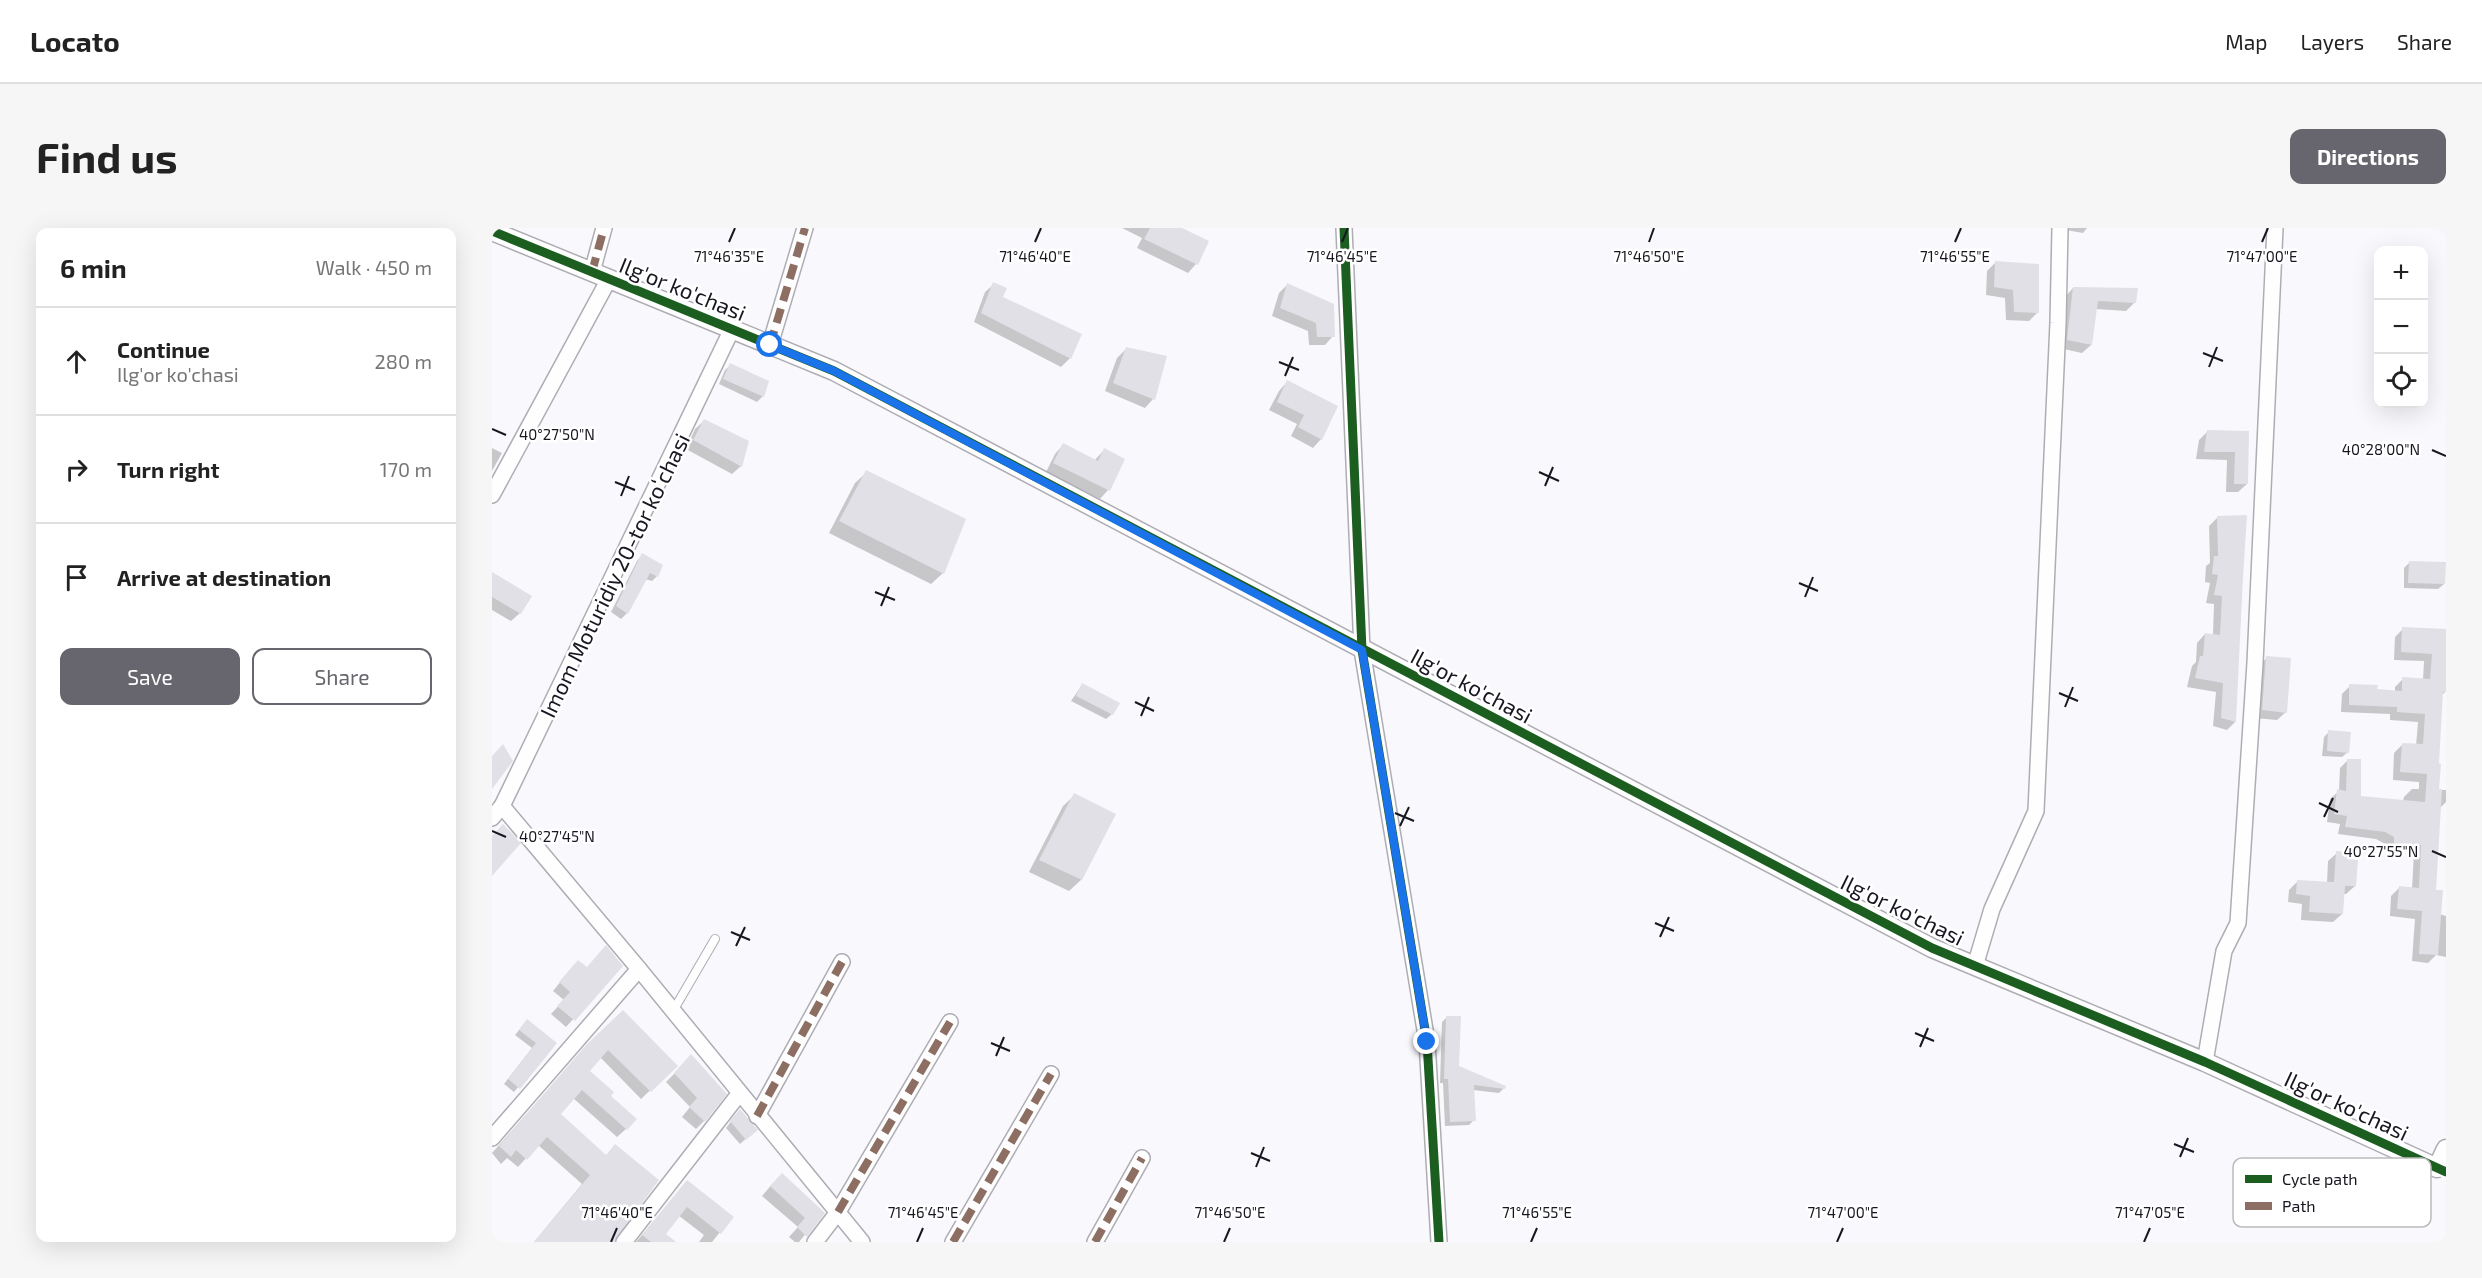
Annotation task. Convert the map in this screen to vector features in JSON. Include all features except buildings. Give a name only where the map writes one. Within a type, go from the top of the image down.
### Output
[{"type":"street","points":[[592,272],[604,228]]},
{"type":"street","points":[[770,345],[805,228]]},
{"type":"street","points":[[1344,228],[1362,650],[1427,1042],[1438,1242]]},
{"type":"street","points":[[1975,966],[1992,909],[2036,811],[2058,335],[2060,228]]},
{"type":"street","points":[[2205,1062],[2224,951],[2238,923],[2255,663],[2276,228]]},
{"type":"street","name":"Ilg'or ko'chasi","points":[[492,231],[834,371],[1921,942],[2205,1062],[2416,1158]]},
{"type":"street","points":[[492,495],[609,279]]},
{"type":"street","name":"Imom Moturidiy 20-tor koʻchasi","points":[[497,812],[732,329]]},
{"type":"street","points":[[497,812],[639,969],[862,1242]]},
{"type":"street","points":[[758,1116],[842,962]]},
{"type":"street","points":[[492,1138],[639,969]]},
{"type":"street","points":[[815,1242],[838,1212],[950,1022]]},
{"type":"street","points":[[953,1242],[1051,1074]]},
{"type":"street","points":[[624,1242],[739,1094]]},
{"type":"street","name":"Ilg'or ko'chasi","points":[[2442,1170],[2446,1149]]},
{"type":"street","points":[[1095,1242],[1142,1158]]},
{"type":"lane","points":[[674,1011],[715,939]]},
{"type":"marked path","points":[[592,272],[604,228]]},
{"type":"marked path","points":[[770,345],[805,228]]},
{"type":"marked path","points":[[757,1116],[842,962]]},
{"type":"marked path","points":[[838,1212],[950,1022]]},
{"type":"marked path","points":[[953,1242],[1051,1074]]},
{"type":"marked path","points":[[1095,1242],[1142,1158]]},
{"type":"cycle path","points":[[1344,228],[1362,650],[1427,1042],[1439,1242]]},
{"type":"cycle path","points":[[492,231],[834,371],[1932,948],[2205,1062],[2415,1158]]},
{"type":"cycle path","points":[[2431,1165],[2446,1172]]},
{"type":"route","points":[[770,345],[834,371],[1362,650],[1427,1042]]}]
